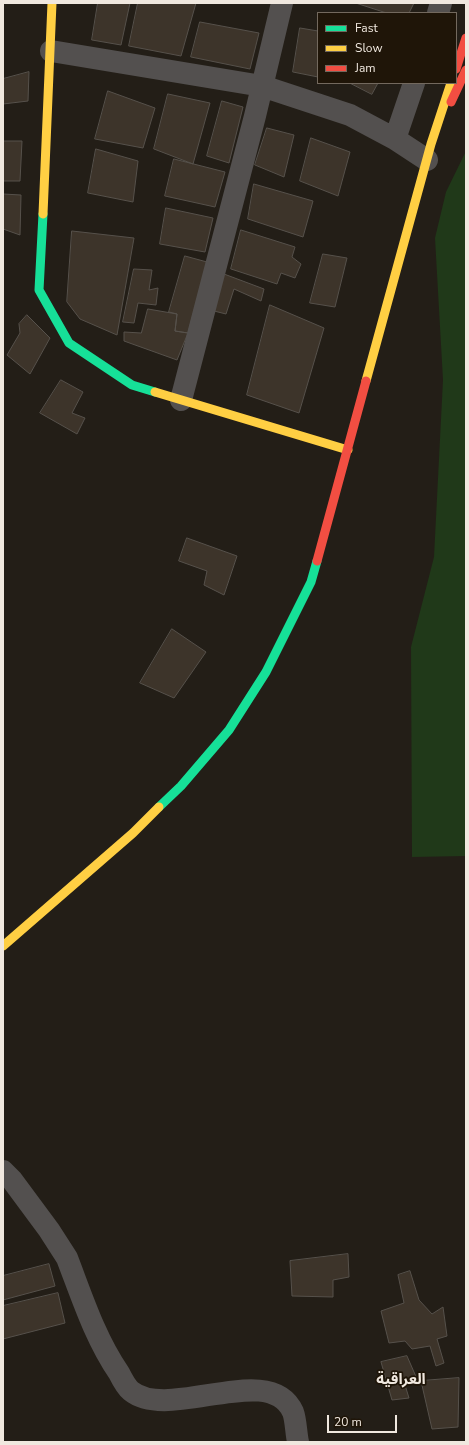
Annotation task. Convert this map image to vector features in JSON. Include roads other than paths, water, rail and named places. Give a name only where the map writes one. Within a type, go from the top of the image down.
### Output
[{"type":"main road","points":[[52,3],[39,290],[70,343],[132,385],[348,450]]},
{"type":"main road","points":[[457,65],[466,38]]},
{"type":"main road","points":[[429,152],[466,70]]},
{"type":"main road","points":[[3,946],[133,833],[181,786],[229,730],[266,672],[311,582],[429,152],[451,84]]},
{"type":"street","points":[[181,400],[282,3]]},
{"type":"street","points":[[51,51],[262,86],[350,115],[395,139],[429,152]]},
{"type":"street","points":[[395,139],[414,84]]},
{"type":"street","points":[[3,1170],[59,1243],[67,1258],[106,1354],[130,1390],[140,1397],[156,1400],[249,1391],[275,1394],[285,1401],[293,1413],[298,1442]]},
{"type":"district","name":"العراقية","points":[[401,1380]]}]
